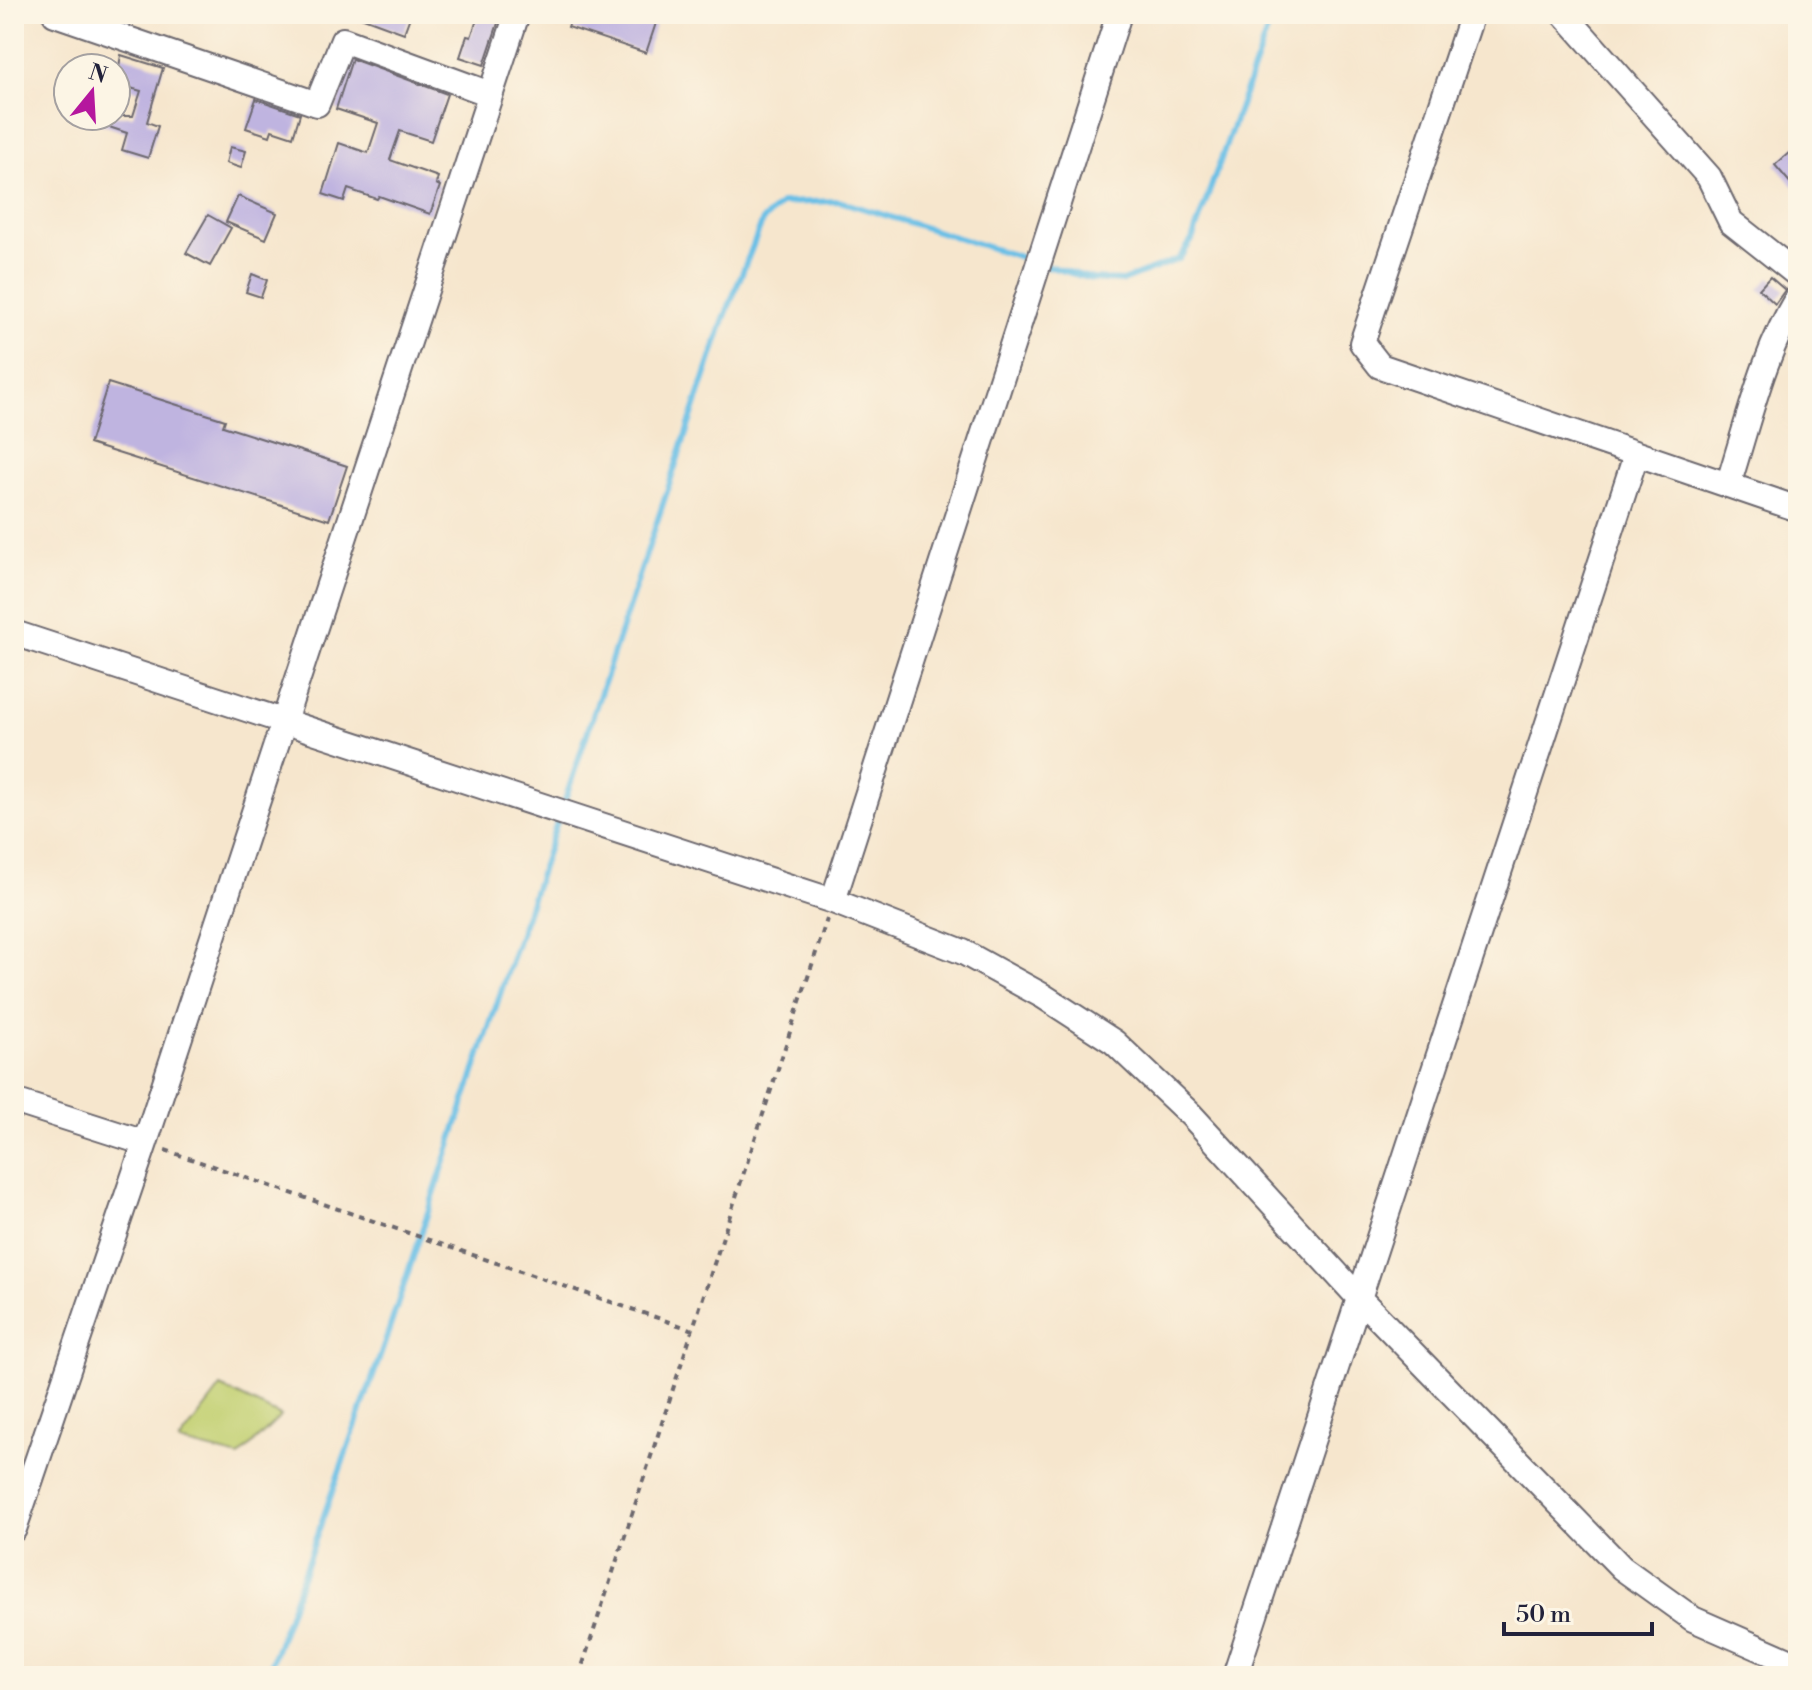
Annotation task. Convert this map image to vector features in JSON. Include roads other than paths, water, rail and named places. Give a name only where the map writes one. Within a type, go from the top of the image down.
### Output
[{"type":"street","points":[[55,14],[317,104],[343,40],[490,94]]},
{"type":"street","points":[[14,1529],[145,1143],[517,14]]},
{"type":"street","points":[[833,901],[1119,14]]},
{"type":"street","points":[[1472,14],[1362,343],[1380,366],[1798,509]]},
{"type":"street","points":[[1564,14],[1709,177],[1731,222],[1798,275]]},
{"type":"street","points":[[1728,485],[1766,367],[1785,318],[1798,297]]},
{"type":"street","points":[[1235,1676],[1636,455]]},
{"type":"street","points":[[14,633],[833,901],[963,952],[1043,996],[1114,1042],[1191,1115],[1360,1299],[1622,1568],[1693,1619],[1798,1665]]},
{"type":"street","points":[[14,1101],[145,1143]]},
{"type":"waterway","points":[[1044,265],[1092,279],[1122,281],[1179,259],[1192,240],[1273,14]]},
{"type":"waterway","points":[[563,806],[724,319],[763,220],[782,203],[839,201],[1033,261]]},
{"type":"waterway","points":[[267,1676],[382,1351],[559,816]]}]
